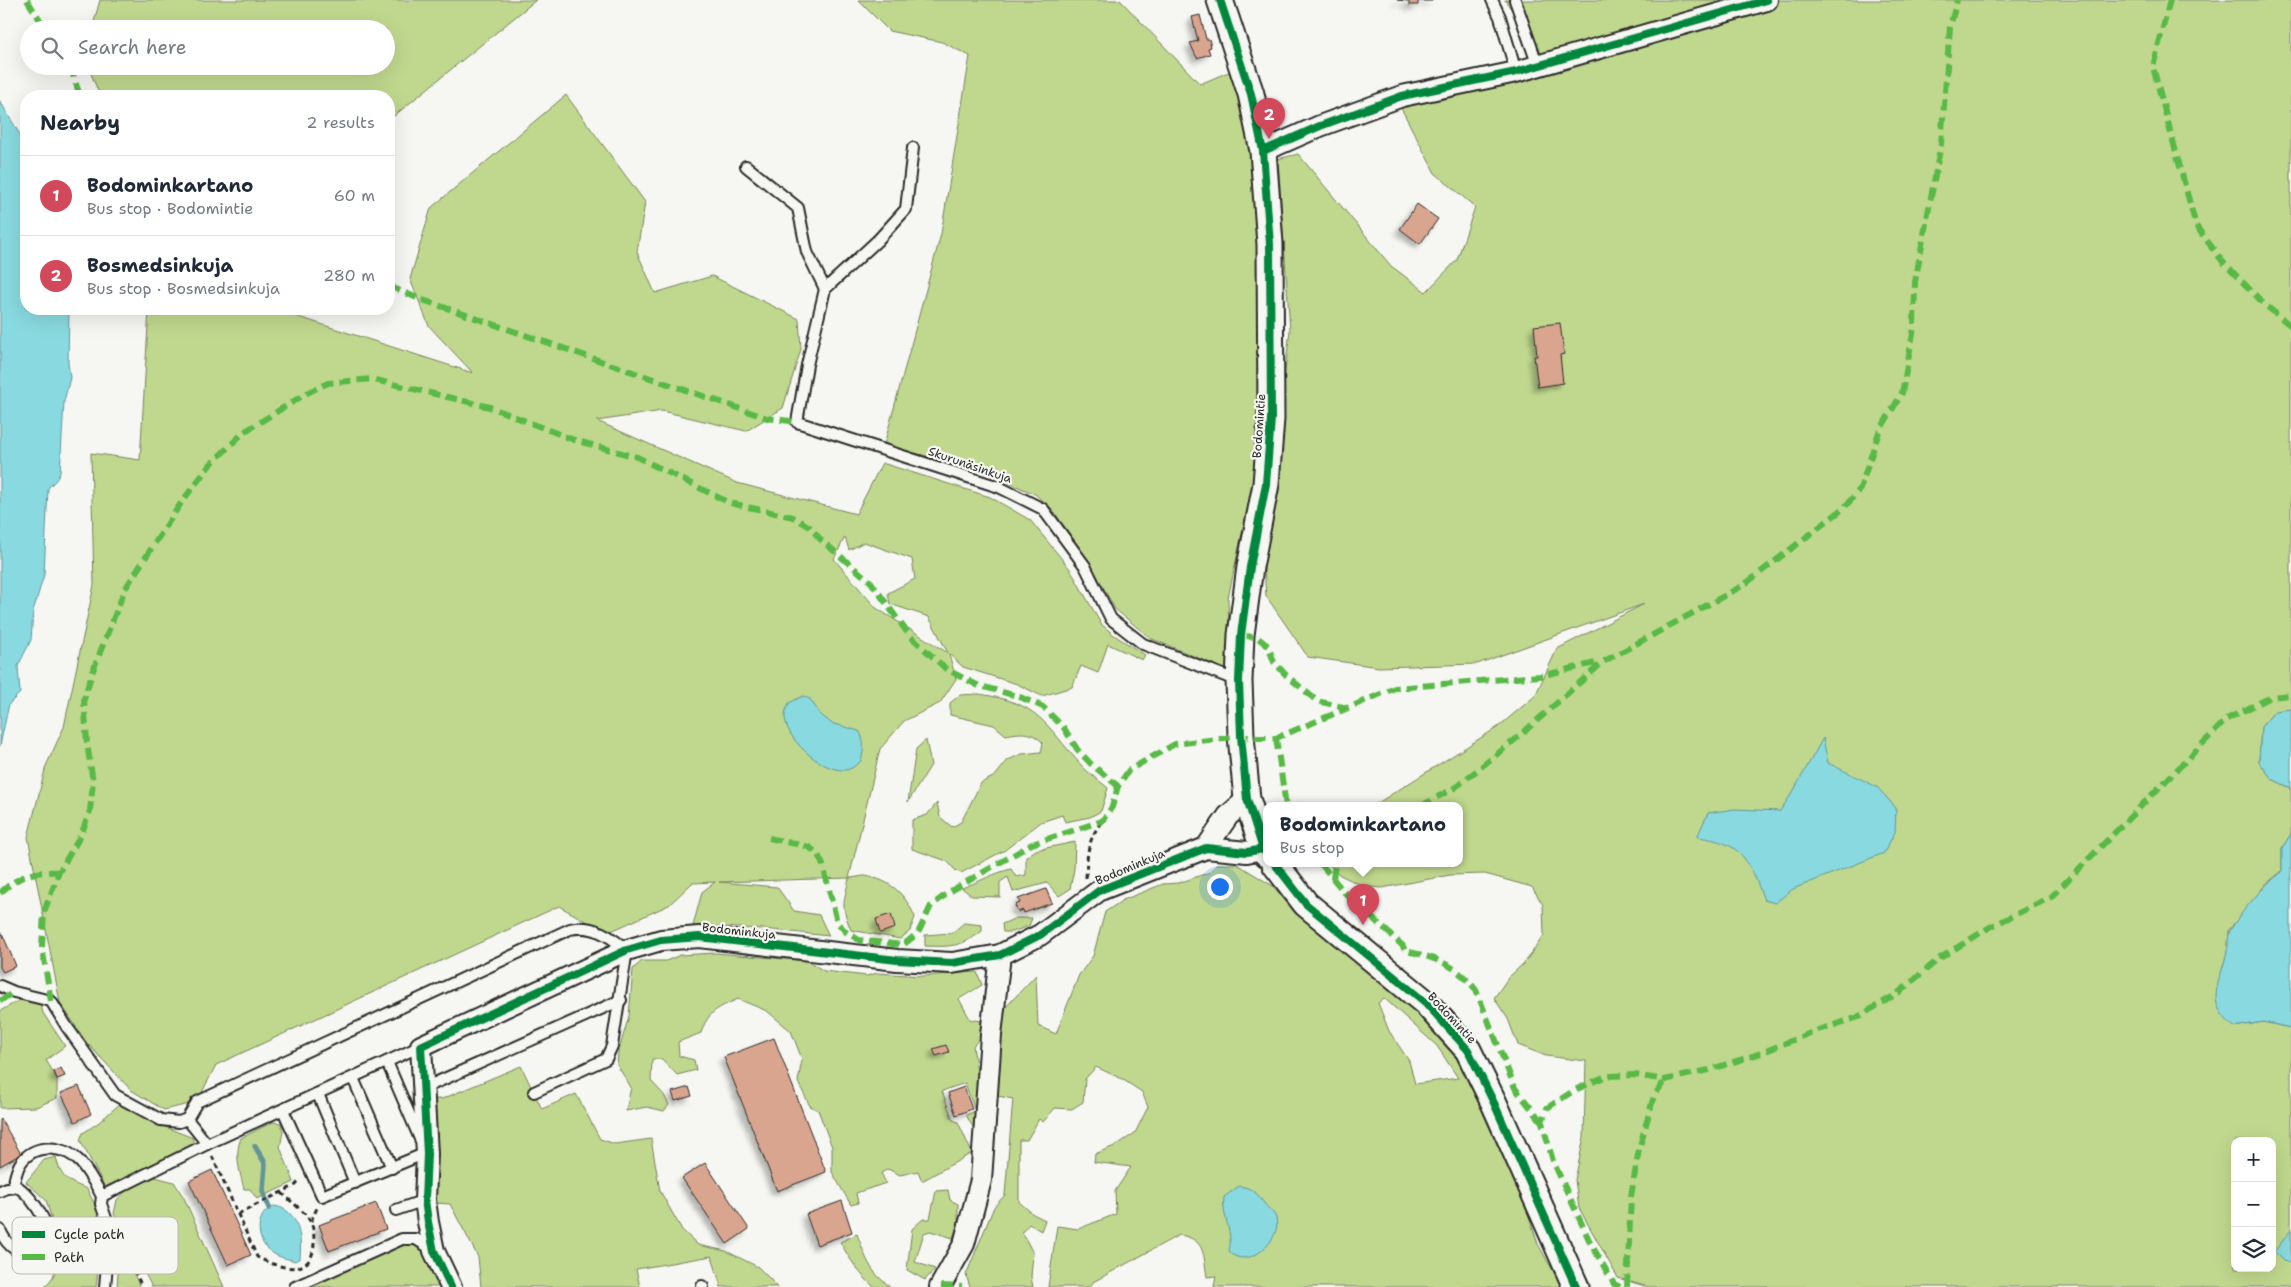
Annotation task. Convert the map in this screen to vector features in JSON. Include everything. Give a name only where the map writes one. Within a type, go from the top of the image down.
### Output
[{"type":"street","name":"Bodomintie","points":[[1220,0],[1251,94],[1263,151],[1270,244],[1272,420],[1266,484],[1250,567],[1241,636],[1239,681],[1241,736],[1247,799],[1263,842]]},
{"type":"street","points":[[1263,151],[1320,126],[1402,96],[1516,72],[1767,0]]},
{"type":"street","points":[[1206,848],[1228,816],[1247,799]]},
{"type":"street","name":"Bodominkuja","points":[[421,1046],[627,950],[661,940],[699,937],[897,960],[952,963],[1000,954],[1040,934],[1100,890],[1206,848],[1263,854]]},
{"type":"street","name":"Bodomintie","points":[[1277,867],[1306,904],[1426,1003],[1468,1050],[1494,1103],[1576,1287]]},
{"type":"street","points":[[940,1287],[964,1244],[981,1180],[991,1035],[1000,954]]},
{"type":"street","points":[[421,1046],[427,1154],[425,1200],[434,1251],[451,1287]]},
{"type":"lane","points":[[1492,0],[1500,17],[1516,72]]},
{"type":"lane","points":[[1515,0],[1538,66]]},
{"type":"lane","points":[[746,166],[798,208],[808,252],[825,289],[878,240],[906,209],[913,148]]},
{"type":"lane","name":"Skurunäsinkuja","points":[[825,289],[797,422],[999,487],[1043,509],[1085,566],[1111,619],[1143,644],[1239,681]]},
{"type":"lane","points":[[0,986],[14,992],[51,1000],[66,1026],[115,1095],[162,1120],[179,1122],[188,1119],[197,1102],[570,929],[580,926],[607,933],[627,950],[621,1000],[612,1046],[606,1058],[534,1092]]},
{"type":"lane","points":[[424,1088],[621,1000]]},
{"type":"lane","points":[[102,1196],[207,1144],[421,1046]]},
{"type":"lane","points":[[283,1110],[322,1196],[427,1154],[387,1062]]},
{"type":"lane","points":[[353,1078],[392,1168]]},
{"type":"lane","points":[[318,1094],[355,1183]]},
{"type":"lane","points":[[188,1119],[207,1144]]},
{"type":"lane","points":[[13,1186],[16,1172],[26,1156],[36,1149],[58,1149],[70,1154],[80,1162],[102,1196],[101,1204],[106,1217]]},
{"type":"lane","points":[[0,1191],[13,1186],[22,1190],[34,1204],[41,1217]]},
{"type":"lane","points":[[396,1210],[425,1200]]},
{"type":"lane","points":[[0,1230],[12,1246]]},
{"type":"lane","points":[[295,1287],[402,1239],[416,1239],[434,1251]]},
{"type":"lane","points":[[105,1287],[106,1274]]},
{"type":"path","points":[[1085,901],[1089,845],[1092,834],[1102,821]]},
{"type":"path","points":[[207,1144],[257,1257],[270,1264],[285,1268],[304,1265],[314,1249],[314,1233],[311,1221],[281,1192]]},
{"type":"path","points":[[238,1214],[296,1186],[310,1168]]},
{"type":"path","points":[[136,1274],[142,1287]]},
{"type":"green space","points":[[100,0],[536,0],[395,115],[395,90],[98,90],[92,75],[395,75],[395,20],[94,20]]},
{"type":"green space","points":[[858,0],[1120,0],[1200,84],[1231,71],[1256,161],[1260,336],[1258,459],[1228,598],[1230,671],[1150,638],[1115,609],[1089,561],[1052,509],[1035,494],[976,469],[884,445],[941,234],[970,56],[942,42],[889,31]]},
{"type":"green space","points":[[1505,0],[2291,0],[2291,709],[2275,711],[2261,727],[2259,762],[2272,779],[2291,788],[2291,834],[2282,848],[2282,871],[2266,884],[2229,930],[2228,949],[2220,978],[2234,1027],[2263,1022],[2291,1028],[2291,1287],[1648,1287],[1618,1278],[1579,1208],[1575,1180],[1584,1137],[1586,1061],[1546,1056],[1518,1045],[1508,1019],[1494,998],[1508,978],[1526,961],[1544,935],[1543,905],[1532,887],[1485,874],[1450,875],[1382,888],[1363,886],[1340,875],[1331,867],[1463,867],[1463,802],[1379,802],[1498,727],[1535,696],[1557,649],[1644,604],[1477,664],[1379,667],[1308,657],[1266,596],[1263,555],[1290,330],[1278,159],[1298,154],[1391,266],[1426,292],[1457,260],[1475,207],[1435,173],[1401,108],[1534,78],[1524,37],[1516,18]]},
{"type":"green space","points":[[566,95],[645,202],[637,252],[655,293],[712,276],[799,319],[801,349],[783,408],[746,431],[662,411],[597,421],[737,483],[856,514],[882,463],[990,497],[1030,520],[1070,569],[1101,624],[1114,635],[1145,655],[1142,660],[1108,644],[1098,673],[1081,666],[1072,687],[1042,696],[1017,684],[963,667],[949,654],[956,679],[940,703],[904,721],[880,749],[849,878],[719,882],[777,887],[794,911],[819,915],[829,936],[764,929],[693,926],[702,892],[715,882],[692,883],[669,905],[607,933],[559,906],[216,1065],[197,1102],[164,1110],[131,1090],[86,1042],[60,1002],[28,837],[46,766],[64,727],[94,585],[91,453],[140,460],[149,315],[293,315],[473,373],[429,326],[410,279],[431,208]],"holes":[[[845,537],[849,550],[864,542],[912,559],[915,579],[888,593],[890,604],[929,617],[948,653],[876,608],[834,559]]]},
{"type":"green space","points":[[979,694],[1016,703],[1040,718],[1085,769],[1108,788],[1101,811],[1090,817],[1065,822],[1062,815],[1041,822],[1005,850],[961,873],[956,871],[947,861],[912,849],[912,820],[927,815],[937,803],[940,817],[952,827],[961,822],[981,783],[995,776],[1008,760],[1022,754],[1041,752],[1043,743],[1030,734],[1006,735],[994,725],[950,715],[950,703],[960,695]]},
{"type":"green space","points":[[926,740],[931,765],[908,802],[916,749]]},
{"type":"green space","points":[[1075,842],[1074,869],[1070,889],[1059,896],[1047,883],[1013,892],[1008,877],[1000,882],[1000,897],[972,896],[962,888],[1011,869],[1016,877],[1026,875],[1026,857],[1036,850]]},
{"type":"green space","points":[[1217,864],[1237,864],[1273,886],[1295,913],[1415,1007],[1435,1027],[1464,1065],[1514,1171],[1538,1244],[1562,1287],[1214,1287],[1216,1276],[1207,1277],[1204,1255],[1199,1244],[1188,1237],[1179,1235],[1093,1282],[1090,1287],[1048,1287],[1057,1226],[1078,1229],[1116,1214],[1115,1191],[1131,1167],[1094,1162],[1095,1154],[1117,1145],[1135,1133],[1148,1107],[1142,1092],[1122,1079],[1096,1067],[1085,1079],[1083,1102],[1072,1109],[1055,1108],[1043,1122],[1039,1119],[1027,1140],[1019,1140],[1019,1202],[1033,1214],[1045,1220],[1041,1231],[1029,1224],[1022,1232],[1033,1253],[1031,1277],[1033,1287],[970,1287],[966,1275],[994,1207],[1005,1195],[1013,1099],[998,1096],[998,1034],[1003,1010],[1036,975],[1038,1026],[1056,1034],[1079,975],[1093,956],[1105,912],[1123,900],[1163,884],[1179,883],[1210,872]],"holes":[[[1384,998],[1437,1046],[1458,1078],[1415,1084],[1409,1061],[1389,1031],[1378,1003]]]},
{"type":"green space","points":[[865,876],[874,878],[896,889],[907,901],[915,917],[910,931],[900,939],[851,930],[844,909],[849,878]]},
{"type":"green space","points":[[1016,918],[1032,918],[1029,926],[1012,932],[1003,932],[1002,924]]},
{"type":"green space","points":[[964,923],[982,925],[982,931],[968,940],[955,945],[925,946],[925,935],[952,933]]},
{"type":"green space","points":[[715,953],[808,961],[824,971],[867,976],[877,973],[923,976],[977,972],[982,985],[959,999],[970,1019],[981,1021],[980,1038],[973,1046],[978,1079],[978,1136],[966,1115],[975,1111],[965,1083],[942,1091],[953,1120],[958,1122],[972,1153],[922,1181],[918,1171],[900,1175],[888,1169],[881,1173],[886,1183],[856,1193],[858,1203],[851,1205],[832,1172],[832,1147],[818,1110],[810,1106],[798,1082],[802,1059],[791,1031],[767,1011],[738,999],[715,1011],[707,1020],[701,1033],[678,1042],[679,1056],[694,1060],[696,1070],[677,1075],[662,1059],[652,1059],[651,1081],[664,1095],[669,1105],[664,1111],[647,1107],[626,1111],[631,1087],[617,1065],[618,1053],[629,1016],[633,969],[642,961],[666,961],[680,955]]},
{"type":"green space","points":[[39,998],[43,1013],[65,1046],[46,1060],[57,1079],[57,1098],[36,1107],[0,1108],[0,1011],[22,999]]},
{"type":"green space","points":[[521,1066],[542,1109],[576,1094],[600,1139],[615,1144],[651,1139],[660,1191],[682,1230],[698,1245],[726,1251],[758,1267],[778,1287],[721,1287],[712,1256],[636,1269],[640,1287],[481,1287],[478,1257],[450,1204],[436,1203],[432,1099],[442,1099]]},
{"type":"green space","points":[[122,1102],[160,1125],[193,1138],[193,1145],[105,1187],[80,1140],[83,1133],[98,1123]]},
{"type":"green space","points":[[273,1122],[281,1123],[283,1132],[280,1147],[294,1182],[257,1199],[250,1189],[244,1189],[238,1164],[239,1144],[241,1138]]},
{"type":"green space","points":[[56,1157],[63,1175],[74,1184],[87,1189],[101,1217],[51,1217],[46,1200],[26,1182],[44,1160]]},
{"type":"green space","points":[[155,1177],[174,1182],[184,1198],[224,1287],[152,1287],[145,1274],[178,1274],[178,1217],[116,1217],[114,1214],[117,1200],[130,1186]]},
{"type":"green space","points":[[948,1190],[950,1200],[958,1204],[958,1223],[953,1238],[930,1231],[924,1233],[915,1262],[935,1269],[925,1280],[907,1270],[912,1229],[923,1219],[930,1219],[936,1191]]},
{"type":"green space","points":[[857,1234],[873,1270],[891,1287],[874,1287],[851,1260],[840,1242]]},
{"type":"green space","points":[[416,1239],[451,1287],[295,1287]]},
{"type":"green space","points":[[54,1274],[98,1274],[96,1287],[45,1287]]},
{"type":"green space","points":[[118,1274],[134,1274],[140,1287],[117,1287]]},
{"type":"water","points":[[0,101],[20,135],[20,315],[69,315],[68,363],[70,378],[64,401],[60,473],[48,488],[44,575],[33,611],[31,640],[18,666],[20,693],[9,704],[0,746]]},
{"type":"water","points":[[803,696],[810,699],[820,714],[831,723],[859,731],[863,745],[861,761],[849,769],[835,769],[815,759],[797,743],[786,723],[785,713],[789,703]]},
{"type":"water","points":[[2291,709],[2291,788],[2272,779],[2259,762],[2261,727],[2275,711]]},
{"type":"water","points":[[1823,738],[1828,763],[1877,787],[1896,808],[1895,832],[1884,853],[1793,889],[1775,903],[1764,900],[1754,874],[1742,856],[1725,843],[1697,837],[1708,813],[1734,809],[1780,811]]},
{"type":"water","points":[[2291,834],[2291,1028],[2263,1022],[2234,1027],[2219,1009],[2216,1000],[2216,992],[2227,951],[2229,934],[2247,906],[2282,872],[2282,848]]},
{"type":"water","points":[[1239,1186],[1251,1189],[1259,1196],[1275,1216],[1277,1227],[1274,1236],[1261,1251],[1253,1256],[1244,1258],[1236,1257],[1229,1251],[1230,1237],[1224,1211],[1224,1197]]},
{"type":"water","points":[[274,1206],[282,1208],[294,1218],[300,1242],[300,1258],[295,1261],[273,1253],[265,1246],[262,1240],[259,1227],[260,1220],[268,1209]]},
{"type":"water","points":[[2291,1230],[2291,1263],[2283,1261],[2276,1254],[2276,1249]]},
{"type":"building","points":[[1397,0],[1432,1],[1418,1],[1418,5],[1409,5],[1409,1]]},
{"type":"building","points":[[1200,15],[1206,39],[1209,39],[1211,47],[1208,48],[1210,54],[1197,58],[1190,43],[1198,41],[1192,17]]},
{"type":"building","points":[[1417,204],[1438,219],[1420,244],[1400,229]]},
{"type":"building","points":[[1560,323],[1564,354],[1560,355],[1563,383],[1538,387],[1534,356],[1537,356],[1534,326]]},
{"type":"building","points":[[1046,889],[1052,903],[1024,913],[1023,910],[1018,912],[1015,905],[1020,903],[1018,899]]},
{"type":"building","points":[[891,914],[895,928],[880,933],[876,919]]},
{"type":"building","points":[[2,933],[16,966],[3,972],[0,967],[0,934]]},
{"type":"building","points":[[774,1038],[826,1172],[777,1191],[724,1057]]},
{"type":"building","points":[[946,1045],[949,1052],[936,1056],[933,1049]]},
{"type":"building","points":[[61,1068],[65,1076],[57,1079],[54,1071]]},
{"type":"building","points":[[79,1086],[91,1114],[75,1122],[61,1093]]},
{"type":"building","points":[[689,1087],[692,1096],[675,1101],[672,1092]]},
{"type":"building","points":[[964,1087],[972,1109],[956,1115],[948,1093]]},
{"type":"building","points":[[0,1120],[21,1154],[0,1166]]},
{"type":"building","points":[[705,1163],[749,1229],[727,1244],[682,1178]]},
{"type":"building","points":[[212,1170],[251,1255],[228,1265],[189,1181]]},
{"type":"building","points":[[842,1201],[852,1232],[817,1245],[806,1214]]},
{"type":"building","points":[[376,1203],[386,1229],[329,1251],[319,1225]]},
{"type":"waterway","points":[[255,1146],[265,1163],[263,1191],[269,1208]]},
{"type":"marked path","points":[[27,0],[40,20]]},
{"type":"marked path","points":[[1428,802],[1456,787],[1516,739],[1603,662],[1744,585],[1844,508],[1860,489],[1879,432],[1902,393],[1914,328],[1915,282],[1941,144],[1950,27],[1957,0]]},
{"type":"marked path","points":[[2170,0],[2153,67],[2196,226],[2223,262],[2264,304],[2291,326]]},
{"type":"marked path","points":[[73,75],[78,90]]},
{"type":"marked path","points":[[395,289],[417,298],[767,418],[797,422]]},
{"type":"marked path","points":[[51,1001],[42,947],[44,912],[59,872],[81,835],[90,811],[93,782],[87,743],[84,699],[92,673],[125,589],[181,503],[210,465],[244,432],[307,393],[328,383],[371,379],[490,407],[574,440],[637,457],[730,503],[793,517],[810,527],[821,540],[871,582],[909,635],[946,669],[977,685],[1020,697],[1043,707],[1064,728],[1077,749],[1091,764],[1118,786],[1129,770],[1175,744],[1241,736],[1276,738],[1348,708]]},
{"type":"marked path","points":[[1241,635],[1258,638],[1268,646],[1274,662],[1286,675],[1317,701],[1348,708],[1395,688],[1540,676],[1600,662]]},
{"type":"marked path","points":[[1620,1287],[1614,1284],[1590,1242],[1553,1161],[1542,1122],[1547,1108],[1575,1090],[1606,1076],[1635,1075],[1665,1080],[1709,1070],[1856,1018],[1897,994],[1940,958],[1990,927],[2051,897],[2227,719],[2271,697],[2291,695]]},
{"type":"marked path","points":[[1276,738],[1285,802]]},
{"type":"marked path","points":[[769,838],[809,847],[817,853],[823,865],[837,922],[846,932],[859,940],[903,945],[918,933],[931,906],[949,892],[1032,844],[1102,821],[1112,807],[1118,786]]},
{"type":"marked path","points":[[1323,867],[1344,892],[1403,946],[1405,951],[1445,963],[1469,981],[1476,990],[1515,1088],[1542,1122]]},
{"type":"marked path","points":[[1333,879],[1335,867]]},
{"type":"marked path","points":[[0,893],[27,875],[41,872],[59,872]]},
{"type":"marked path","points":[[0,1001],[14,992]]},
{"type":"marked path","points":[[1627,1287],[1631,1196],[1639,1149],[1654,1096],[1665,1080]]},
{"type":"marked path","points":[[941,1286],[962,1287]]},
{"type":"cycle path","points":[[1220,0],[1251,94],[1263,151],[1270,244],[1271,419],[1266,484],[1250,567],[1241,635],[1239,681],[1241,736],[1247,799],[1263,849]]},
{"type":"cycle path","points":[[1263,151],[1320,126],[1402,96],[1516,72],[1767,0]]},
{"type":"cycle path","points":[[451,1287],[434,1251],[425,1200],[427,1154],[421,1046],[627,950],[661,940],[699,937],[897,960],[952,963],[1000,955],[1040,935],[1100,890],[1206,848],[1247,852],[1263,849]]},
{"type":"cycle path","points":[[1277,867],[1306,904],[1426,1003],[1468,1050],[1494,1103],[1576,1287]]},
{"type":"place","name":"Bosmedsinkuja","points":[[1269,139]]},
{"type":"place","name":"Bodominkartano","points":[[1363,925]]}]
